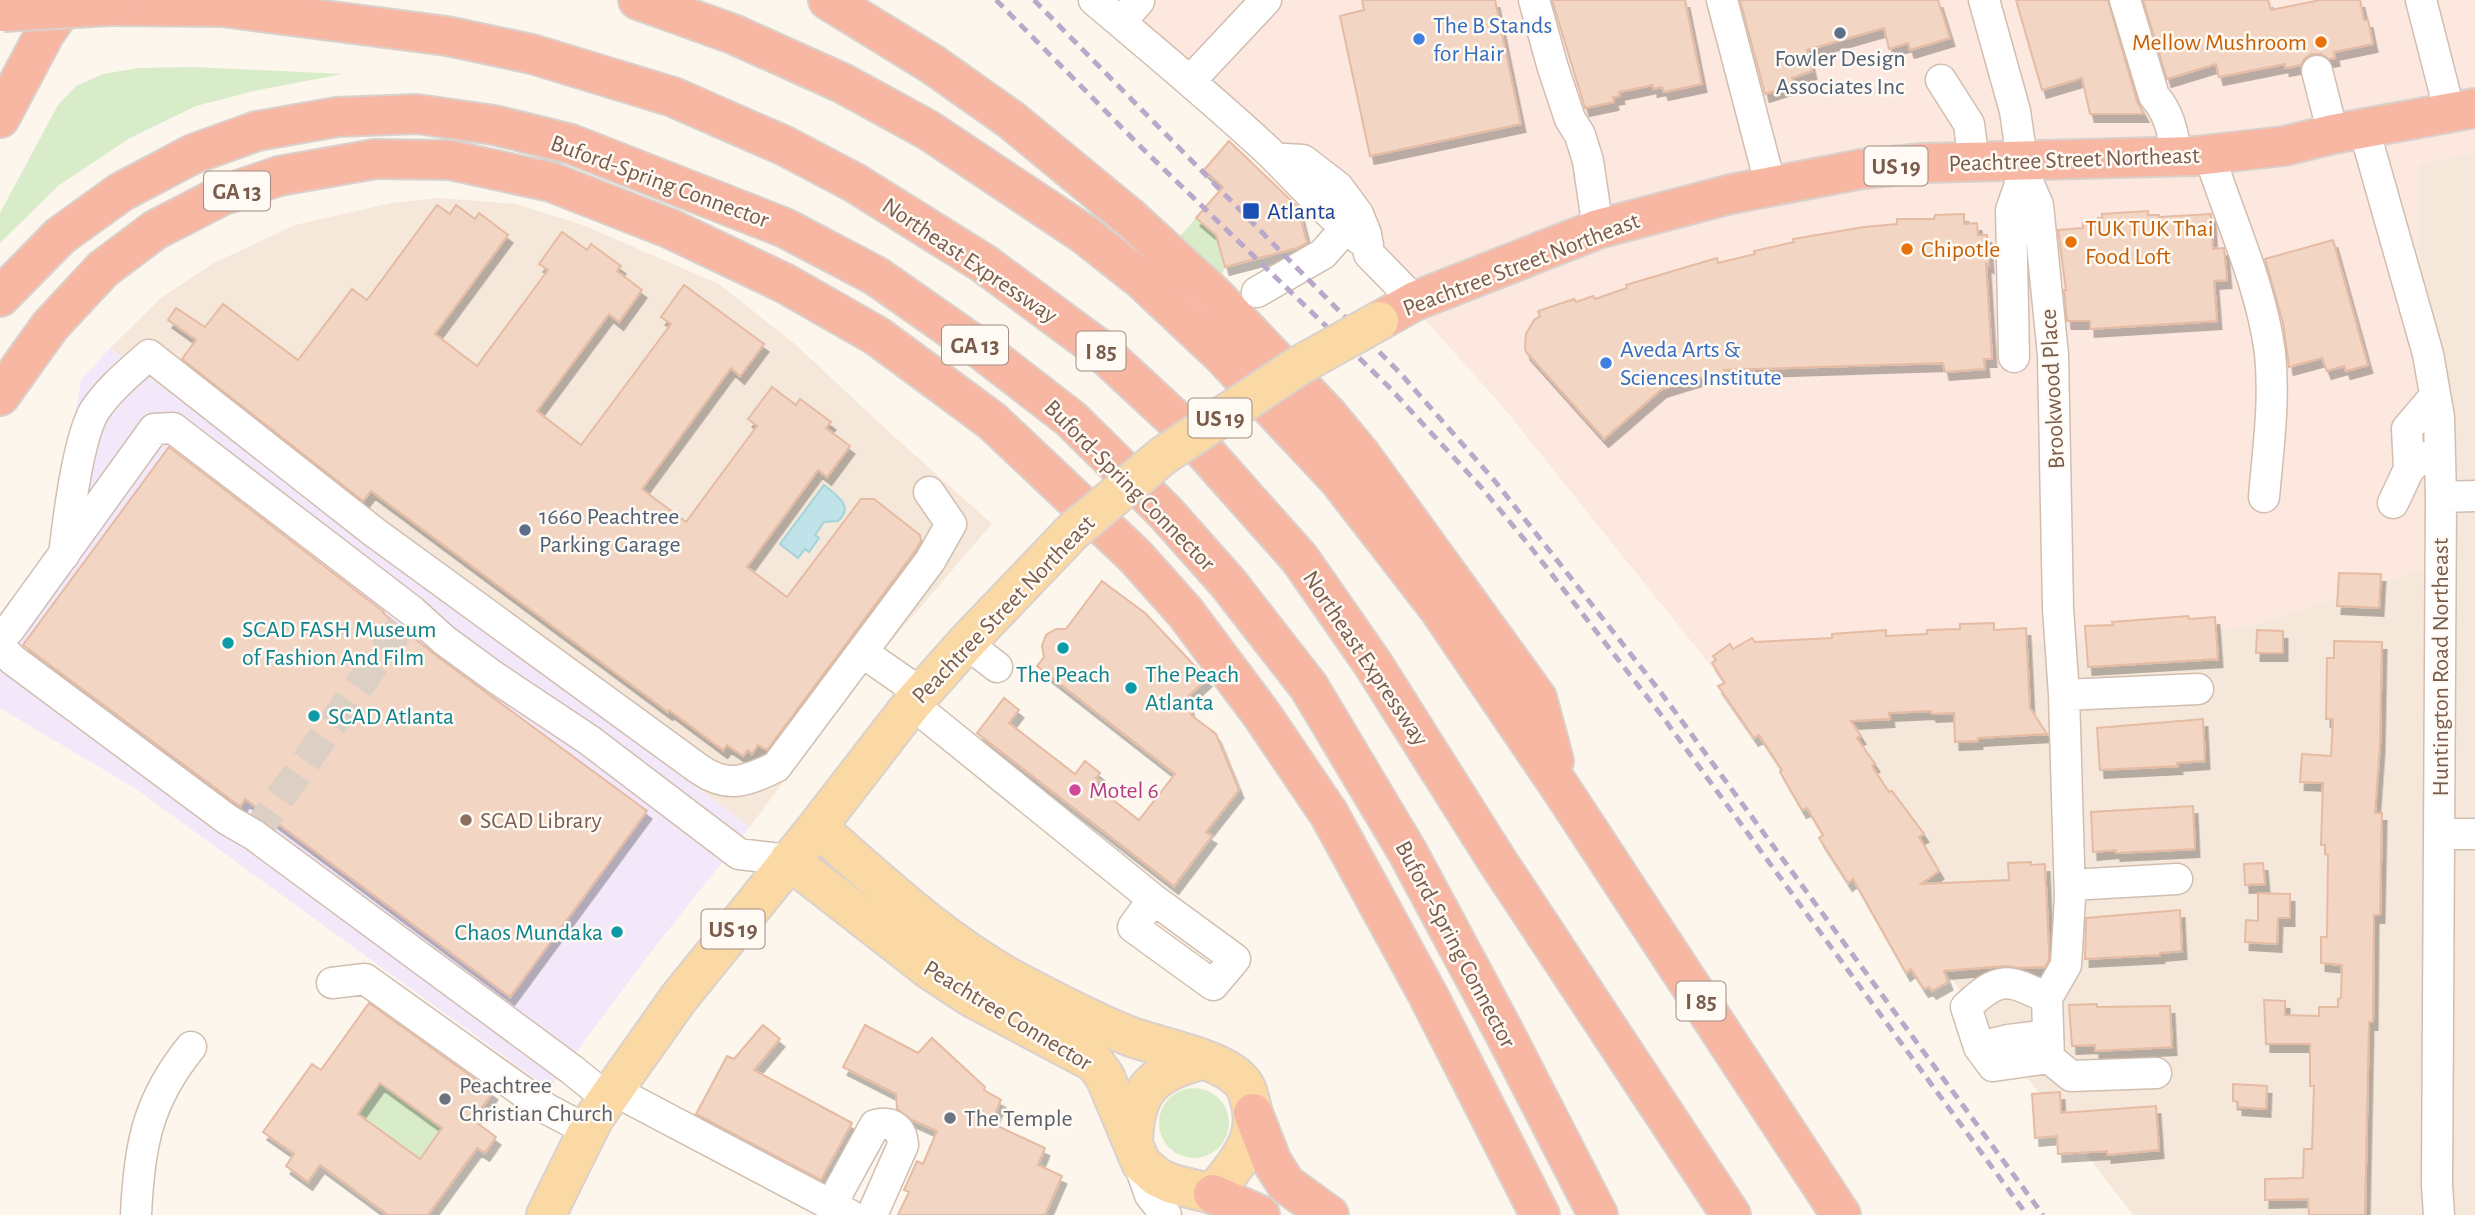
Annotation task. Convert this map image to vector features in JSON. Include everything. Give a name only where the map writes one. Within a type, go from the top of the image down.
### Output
[{"type":"highway","points":[[0,103],[68,0]]},
{"type":"highway","name":"I 85","points":[[638,0],[733,34],[830,77],[928,130],[1084,234],[1140,279],[1222,354],[1339,480],[1438,610],[1560,787],[1841,1215]]},
{"type":"highway","points":[[828,0],[932,64],[1010,119],[1097,190],[1213,294],[1327,414],[1361,455],[1537,698],[1560,787]]},
{"type":"highway","name":"Northeast Expressway","points":[[1,12],[110,6],[223,7],[447,36],[532,54],[673,97],[785,146],[855,183],[983,263],[1098,348],[1180,424],[1300,559],[1373,664],[1496,859],[1731,1215]]},
{"type":"highway","points":[[0,118],[45,33]]},
{"type":"highway","name":"Peachtree Street Northeast","points":[[1379,321],[1415,301],[1598,229],[1719,197],[1862,169],[1923,163],[1974,163],[2024,168],[2284,146],[2463,110]]},
{"type":"highway","name":"Buford-Spring Connector","points":[[0,297],[60,236],[121,192],[193,154],[257,131],[337,117],[417,114],[494,125],[571,144],[785,228],[876,276],[979,348],[1071,419],[1165,512],[1219,573],[1309,687],[1407,851],[1598,1215]]},
{"type":"highway","name":"Buford-Spring Connector","points":[[0,397],[50,326],[85,288],[103,269],[155,230],[221,197],[279,176],[375,159],[450,160],[551,181],[671,229],[786,284],[877,336],[992,421],[1135,556],[1185,612],[1262,715],[1329,814],[1428,995],[1540,1215]]},
{"type":"highway","points":[[1253,1113],[1272,1162],[1286,1184],[1329,1215]]},
{"type":"highway","points":[[1213,1205],[1261,1215]]},
{"type":"main road","name":"Peachtree Street Northeast","points":[[546,1215],[587,1130],[678,999],[916,699],[966,643],[1073,531],[1164,455],[1300,365],[1379,321]]},
{"type":"main road","name":"Peachtree Connector","points":[[789,860],[961,991],[1095,1063],[1105,1077],[1135,1149],[1157,1177],[1213,1205],[1248,1147],[1252,1131],[1253,1113],[1249,1095],[1242,1082],[1230,1071],[1119,1031],[976,959],[936,929],[817,827]]},
{"type":"main road","points":[[1135,1149],[1136,1111],[1142,1095],[1153,1081],[1167,1070],[1201,1060]]},
{"type":"street","points":[[1094,0],[1130,12],[1190,81],[1277,159],[1303,160],[1338,187],[1358,214],[1366,234],[1257,292]]},
{"type":"street","points":[[1190,81],[1266,0]]},
{"type":"street","points":[[1534,0],[1570,119],[1580,135],[1585,152],[1598,229]]},
{"type":"street","points":[[1722,0],[1771,187]]},
{"type":"street","points":[[1984,0],[2015,111],[2024,168]]},
{"type":"street","points":[[2125,0],[2154,96],[2177,156],[2228,214],[2252,274],[2270,353],[2271,420],[2264,497]]},
{"type":"street","points":[[2421,0],[2463,110]]},
{"type":"street","name":"Huntington Road Northeast","points":[[2317,71],[2349,132],[2428,354],[2440,440],[2439,1215]]},
{"type":"street","points":[[1941,80],[1969,124],[1974,163]]},
{"type":"street","name":"Brookwood Place","points":[[2024,168],[2038,205],[2053,355],[2059,608],[2070,885],[2066,965],[2047,998]]},
{"type":"street","name":"Brookwood Place","points":[[2014,357],[2011,210],[2024,168]]},
{"type":"street","points":[[1356,237],[1415,301]]},
{"type":"street","points":[[64,555],[75,486],[90,419],[103,400],[149,355],[374,532],[713,779],[742,782],[776,766],[930,561],[951,524],[929,492]]},
{"type":"street","points":[[2409,469],[2407,429],[2435,396]]},
{"type":"street","points":[[0,637],[9,630],[154,429],[173,428],[412,611],[465,655],[589,740],[739,853],[789,860]]},
{"type":"street","points":[[2393,503],[2409,469],[2440,440]]},
{"type":"street","points":[[2441,498],[2475,496]]},
{"type":"street","points":[[966,643],[998,667]]},
{"type":"street","points":[[0,647],[13,660],[228,820],[254,835],[571,1069],[610,1094],[841,1210],[875,1125],[886,1122],[897,1127],[902,1134],[903,1145],[872,1215]]},
{"type":"street","points":[[862,652],[1153,899]]},
{"type":"street","points":[[2064,695],[2198,689]]},
{"type":"street","points":[[2439,834],[2475,834]]},
{"type":"street","points":[[2070,885],[2177,879]]},
{"type":"street","points":[[332,983],[365,979],[547,1109],[587,1130]]},
{"type":"street","points":[[2048,1046],[2008,1040],[1979,1048],[1966,1007],[1990,986],[2017,983],[2047,998],[2048,1046],[2071,1076],[2157,1073]]},
{"type":"street","points":[[136,1215],[142,1141],[154,1107],[172,1071],[191,1047]]},
{"type":"street","points":[[1135,1149],[1150,1195],[1166,1215]]},
{"type":"shaded area","points":[[1119,0],[2475,0],[2475,153],[2419,163],[2424,568],[2247,627],[1711,666],[1502,406],[1215,84]]},
{"type":"shaded area","points":[[2475,153],[2475,1215],[2133,1215],[1711,666],[2247,627],[2424,568],[2419,163]]},
{"type":"shaded area","points":[[439,198],[516,204],[583,225],[719,284],[795,344],[992,524],[861,676],[750,827],[110,348],[161,298],[214,263],[295,225],[391,203]]},
{"type":"shaded area","points":[[110,348],[750,827],[647,957],[549,1089],[136,789],[0,708],[0,613],[54,543],[81,380]]},
{"type":"green space","points":[[192,67],[343,74],[258,90],[196,106],[130,138],[58,186],[0,243],[0,213],[58,105],[76,86],[103,74],[139,68]]},
{"type":"green space","points":[[1196,218],[1216,235],[1225,267],[1218,284],[1173,244]]},
{"type":"green space","name":"Peachtree Christian Church","points":[[380,1083],[442,1128],[419,1159],[358,1114]]},
{"type":"green space","points":[[1194,1088],[1219,1098],[1229,1123],[1219,1148],[1194,1158],[1169,1148],[1159,1123],[1169,1098]]},
{"type":"water","points":[[824,485],[842,501],[845,510],[843,516],[838,521],[824,522],[815,535],[819,538],[809,552],[805,549],[798,558],[780,544]]},
{"type":"building","points":[[1362,0],[1495,0],[1521,124],[1370,156],[1340,16],[1364,10]]},
{"type":"building","points":[[1552,0],[1685,0],[1702,84],[1664,92],[1662,87],[1653,89],[1653,85],[1619,92],[1620,96],[1613,97],[1614,102],[1585,108]]},
{"type":"building","points":[[1740,0],[1938,0],[1950,38],[1910,50],[1908,43],[1889,49],[1884,28],[1807,50],[1812,71],[1792,78],[1794,85],[1765,94]]},
{"type":"building","points":[[2016,0],[2108,0],[2137,101],[2144,114],[2090,114],[2082,78],[2042,90]]},
{"type":"building","points":[[2143,0],[2268,0],[2271,10],[2320,0],[2360,0],[2373,44],[2334,52],[2335,58],[2329,59],[2321,54],[2312,54],[2305,58],[2301,65],[2285,68],[2285,64],[2219,77],[2216,64],[2167,79]]},
{"type":"building","points":[[1229,141],[1298,207],[1307,243],[1225,267],[1216,235],[1196,218],[1223,187],[1204,170]]},
{"type":"building","points":[[437,205],[450,214],[456,205],[475,219],[479,213],[508,235],[435,334],[477,366],[548,270],[539,264],[562,232],[587,250],[591,244],[621,266],[617,271],[642,290],[619,322],[609,314],[537,411],[581,445],[671,324],[661,317],[684,285],[764,344],[740,376],[731,368],[642,489],[686,522],[757,426],[748,419],[772,387],[796,405],[800,399],[831,422],[826,428],[850,446],[827,477],[818,470],[747,567],[787,597],[861,499],[874,499],[920,535],[921,541],[915,551],[767,750],[758,745],[752,754],[748,750],[743,756],[727,745],[723,750],[371,491],[363,501],[182,359],[196,340],[168,320],[176,308],[205,327],[223,304],[298,360],[352,289],[367,300]]},
{"type":"building","points":[[2148,211],[2148,215],[2159,217],[2211,214],[2213,249],[2224,248],[2227,280],[2214,281],[2217,321],[2090,329],[2090,321],[2067,321],[2058,230],[2083,228],[2083,223],[2098,223],[2102,214]]},
{"type":"building","points":[[1964,214],[1964,224],[1977,223],[1978,235],[1987,235],[1989,265],[1986,263],[1992,359],[1984,359],[1985,369],[1945,372],[1943,363],[1724,370],[1724,377],[1698,378],[1662,389],[1604,439],[1526,352],[1526,334],[1534,320],[1540,316],[1538,311],[1574,299],[1576,302],[1593,296],[1595,299],[1627,288],[1626,285],[1717,258],[1718,263],[1755,254],[1754,251],[1794,242],[1793,239],[1897,224],[1897,219],[1934,219],[1935,215]]},
{"type":"building","points":[[2333,240],[2368,365],[2346,371],[2344,366],[2327,371],[2322,358],[2289,367],[2283,323],[2265,259]]},
{"type":"building","name":"SCAD Atlanta","points":[[169,447],[384,612],[434,654],[647,811],[510,997],[245,799],[240,807],[23,645]]},
{"type":"building","points":[[2339,573],[2381,574],[2379,608],[2337,606]]},
{"type":"building","name":"The Peach Atlanta","points":[[1102,581],[1145,613],[1207,679],[1187,697],[1191,715],[1216,734],[1239,790],[1206,832],[1212,836],[1174,886],[977,733],[1004,698],[1019,710],[1009,723],[1075,774],[1085,761],[1100,773],[1095,786],[1139,820],[1175,774],[1037,666],[1044,657],[1042,646],[1046,635],[1056,629],[1066,629]]},
{"type":"building","points":[[2188,616],[2189,619],[2215,617],[2218,659],[2088,667],[2085,626]]},
{"type":"building","points":[[1994,623],[1994,630],[2026,628],[2030,708],[2047,734],[1955,742],[1954,713],[1932,714],[1931,711],[1889,713],[1890,719],[1851,721],[1861,736],[1857,738],[1875,764],[1872,766],[1889,792],[1892,791],[1924,834],[1919,837],[1939,871],[1921,884],[2009,880],[2008,863],[2045,864],[2049,960],[2045,967],[2005,966],[1944,971],[1948,982],[1932,991],[1929,987],[1924,989],[1911,969],[1906,973],[1853,879],[1848,883],[1819,838],[1823,835],[1807,808],[1802,810],[1780,772],[1782,770],[1759,735],[1754,738],[1718,686],[1725,683],[1712,663],[1716,660],[1713,656],[1730,644],[1733,649],[1752,638],[1755,642],[1832,638],[1832,634],[1886,630],[1886,636],[1927,634],[1927,630],[1960,629],[1960,624]]},
{"type":"building","points":[[2257,630],[2283,631],[2283,653],[2256,653]]},
{"type":"building","points":[[2334,641],[2382,642],[2380,745],[2375,813],[2382,813],[2380,915],[2374,915],[2373,1022],[2369,1022],[2365,1215],[2309,1215],[2308,1199],[2265,1200],[2265,1179],[2303,1178],[2304,1149],[2312,1149],[2314,1086],[2310,1086],[2310,1044],[2266,1044],[2264,1000],[2285,1001],[2285,1015],[2319,1016],[2319,1007],[2338,1007],[2338,999],[2341,998],[2342,965],[2321,963],[2321,937],[2327,937],[2328,855],[2325,854],[2325,845],[2321,845],[2323,783],[2300,782],[2302,754],[2331,756],[2333,719],[2326,719],[2327,658],[2334,658]]},
{"type":"building","points":[[2203,719],[2205,761],[2177,763],[2178,766],[2100,770],[2097,728]]},
{"type":"building","points":[[2193,806],[2195,849],[2093,852],[2091,812]]},
{"type":"building","points":[[2263,863],[2265,884],[2245,885],[2244,864]]},
{"type":"building","points":[[2258,893],[2290,894],[2290,918],[2278,918],[2277,944],[2245,942],[2246,920],[2258,921]]},
{"type":"building","points":[[2180,910],[2182,951],[2160,955],[2085,959],[2086,918]]},
{"type":"building","name":"Peachtree Christian Church","points":[[369,1003],[493,1092],[473,1120],[496,1137],[485,1153],[477,1148],[428,1215],[388,1215],[320,1165],[308,1182],[286,1166],[294,1154],[263,1132],[312,1064],[321,1070]],"holes":[[[380,1083],[442,1128],[420,1159],[358,1114]]]},
{"type":"building","points":[[2097,1004],[2097,1007],[2170,1006],[2172,1047],[2095,1051],[2095,1045],[2072,1046],[2069,1005]]},
{"type":"building","points":[[763,1025],[780,1039],[754,1070],[852,1123],[821,1180],[696,1114],[727,1056],[734,1059]]},
{"type":"building","name":"The Temple","points":[[865,1025],[918,1053],[932,1038],[985,1087],[984,1090],[1001,1100],[991,1123],[1045,1148],[1038,1165],[1062,1176],[1045,1215],[898,1215],[909,1192],[904,1190],[917,1161],[923,1164],[937,1131],[912,1120],[897,1109],[896,1094],[843,1067]]},
{"type":"building","points":[[2233,1084],[2267,1086],[2266,1109],[2238,1107],[2238,1102],[2233,1101]]},
{"type":"building","points":[[2060,1092],[2061,1113],[2156,1106],[2159,1150],[2107,1155],[2107,1151],[2058,1154],[2057,1136],[2035,1138],[2032,1094]]},
{"type":"tunnel","points":[[254,835],[412,611]]},
{"type":"railway","points":[[996,0],[1143,149],[1388,386],[1481,487],[1662,716],[2027,1215]]},
{"type":"railway","points":[[1034,0],[1401,374],[1494,480],[1662,694],[2043,1215]]},
{"type":"place","name":"Fowler Design Associates Inc","points":[[1840,33]]},
{"type":"place","name":"The B Stands for Hair","points":[[1419,39]]},
{"type":"place","name":"Mellow Mushroom","points":[[2321,42]]},
{"type":"place","name":"Atlanta","points":[[1251,211]]},
{"type":"place","name":"TUK TUK Thai Food Loft","points":[[2071,242]]},
{"type":"place","name":"Chipotle","points":[[1907,249]]},
{"type":"place","name":"Aveda Arts & Sciences Institute","points":[[1606,363]]},
{"type":"place","name":"1660 Peachtree Parking Garage","points":[[525,530]]},
{"type":"place","name":"SCAD FASH Museum of Fashion And Film","points":[[228,643]]},
{"type":"place","name":"The Peach","points":[[1063,648]]},
{"type":"place","name":"The Peach Atlanta","points":[[1131,688]]},
{"type":"place","name":"SCAD Atlanta","points":[[314,716]]},
{"type":"place","name":"Motel 6","points":[[1075,790]]},
{"type":"place","name":"SCAD Library","points":[[466,820]]},
{"type":"place","name":"Chaos Mundaka","points":[[617,932]]},
{"type":"place","name":"Peachtree Christian Church","points":[[445,1099]]},
{"type":"place","name":"The Temple","points":[[950,1118]]}]
